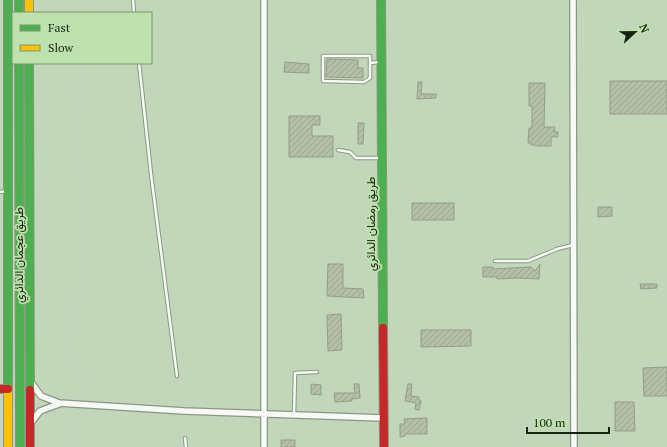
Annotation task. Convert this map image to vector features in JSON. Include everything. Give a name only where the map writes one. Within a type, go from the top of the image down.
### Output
[{"type":"main road","points":[[8,0],[4,191],[4,389],[8,447]]},
{"type":"main road","points":[[19,0],[19,12]]},
{"type":"main road","points":[[29,0],[29,12]]},
{"type":"main road","name":"طريق رمضان الدائري","points":[[381,0],[384,447]]},
{"type":"main road","name":"طريق عجمان الدائري","points":[[19,64],[20,447]]},
{"type":"main road","name":"طريق عجمان الدائري","points":[[29,64],[30,447]]},
{"type":"street","points":[[264,0],[264,447]]},
{"type":"street","points":[[573,0],[574,447]]},
{"type":"street","points":[[30,381],[41,396],[59,403],[184,411],[383,418]]},
{"type":"street","points":[[30,424],[40,411],[59,403]]},
{"type":"lane","points":[[133,0],[134,12]]},
{"type":"lane","points":[[323,56],[370,56],[370,63],[370,78],[364,82],[323,80],[323,56]]},
{"type":"lane","points":[[370,63],[382,62]]},
{"type":"lane","points":[[139,64],[152,181],[177,376]]},
{"type":"lane","points":[[338,150],[350,152],[356,158],[382,158]]},
{"type":"lane","points":[[495,261],[528,261],[557,249],[574,245]]},
{"type":"lane","points":[[294,415],[295,373],[317,372]]},
{"type":"lane","points":[[185,438],[186,447]]},
{"type":"path","points":[[81,0],[81,12]]},
{"type":"path","points":[[70,447],[73,428],[85,405],[83,389],[72,363],[69,341],[70,327],[80,300],[82,286],[83,212],[77,140],[83,64]]},
{"type":"building","points":[[327,59],[358,60],[358,68],[363,68],[363,78],[326,77]]},
{"type":"building","points":[[285,62],[309,64],[309,73],[284,72]]},
{"type":"building","points":[[610,81],[667,81],[667,114],[610,114]]},
{"type":"building","points":[[418,82],[422,82],[421,94],[436,94],[436,98],[417,99]]},
{"type":"building","points":[[529,83],[545,83],[544,127],[555,127],[554,132],[558,132],[558,137],[551,137],[551,146],[535,146],[528,143],[529,128],[532,128],[532,106],[529,106]]},
{"type":"building","points":[[289,116],[320,116],[320,125],[312,125],[312,136],[333,136],[333,157],[289,157]]},
{"type":"building","points":[[358,123],[364,123],[363,144],[358,144]]},
{"type":"building","points":[[412,203],[454,203],[454,220],[412,220]]},
{"type":"building","points":[[598,207],[612,207],[612,216],[598,217]]},
{"type":"building","points":[[328,264],[343,264],[343,288],[363,289],[364,298],[327,296]]},
{"type":"building","points":[[540,264],[539,279],[497,279],[497,277],[483,277],[483,267],[493,267],[493,269],[531,267],[535,271]]},
{"type":"building","points":[[640,284],[657,284],[657,288],[641,289]]},
{"type":"building","points":[[341,314],[342,350],[328,351],[327,315]]},
{"type":"building","points":[[421,330],[471,330],[471,346],[421,347]]},
{"type":"building","points":[[667,367],[667,396],[644,396],[643,368]]},
{"type":"building","points":[[311,384],[321,385],[321,395],[311,394]]},
{"type":"building","points":[[354,384],[359,384],[360,398],[352,399],[352,401],[335,402],[334,393],[355,393]]},
{"type":"building","points":[[408,384],[412,384],[411,396],[419,397],[419,400],[421,401],[419,410],[415,409],[416,403],[405,401]]},
{"type":"building","points":[[615,402],[634,402],[635,431],[615,431]]},
{"type":"building","points":[[427,418],[427,434],[405,434],[405,436],[400,437],[400,424],[405,424],[404,419]]},
{"type":"building","points":[[281,440],[295,440],[295,447],[281,447]]},
{"type":"traffic: fast","points":[[8,0],[8,389]]},
{"type":"traffic: fast","points":[[19,0],[19,12]]},
{"type":"traffic: fast","points":[[381,0],[383,328]]},
{"type":"traffic: fast","points":[[19,64],[20,447]]},
{"type":"traffic: fast","points":[[29,64],[30,390]]},
{"type":"traffic: slow","points":[[29,0],[29,12]]},
{"type":"traffic: slow","points":[[8,389],[8,447]]},
{"type":"traffic: jam","points":[[383,328],[384,447]]},
{"type":"traffic: jam","points":[[0,389],[8,389]]},
{"type":"traffic: jam","points":[[30,390],[30,447]]}]
